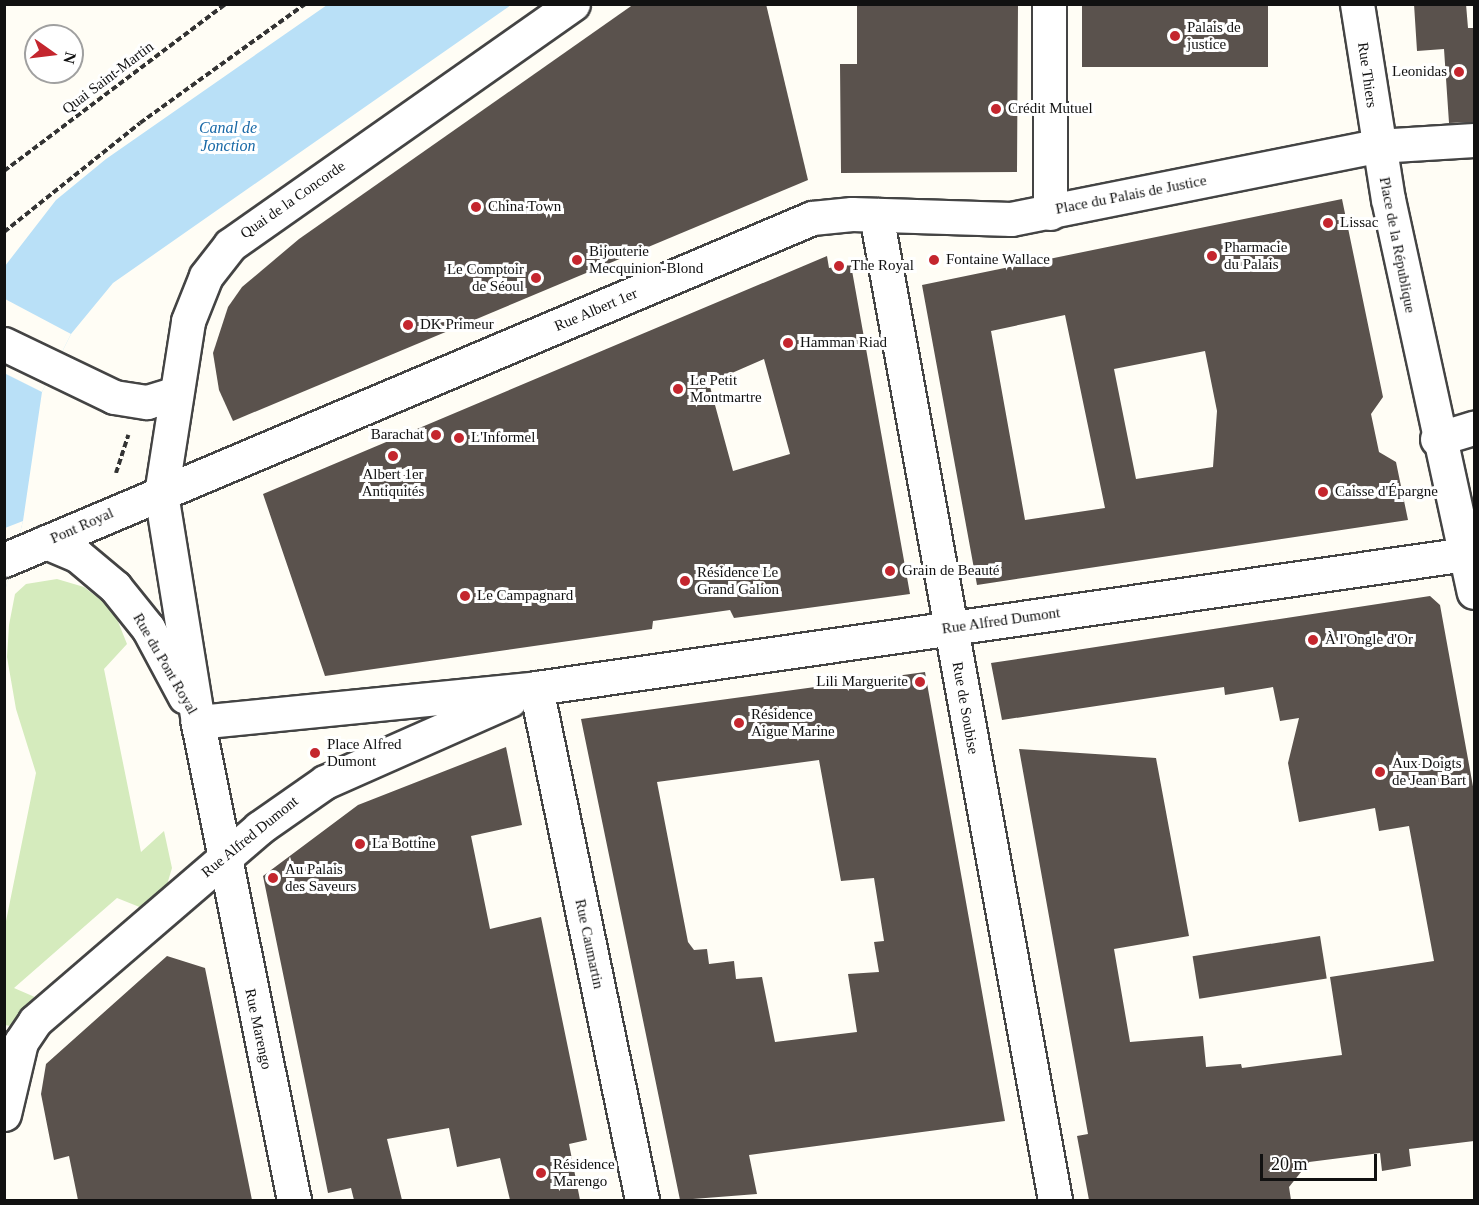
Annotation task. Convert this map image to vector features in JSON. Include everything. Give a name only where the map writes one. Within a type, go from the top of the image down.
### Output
[{"type":"street","name":"Quai de la Concorde","points":[[161,494],[191,306],[230,245],[573,4]]},
{"type":"street","name":"Place du Palais de Justice","points":[[1049,4],[1050,213],[1377,146]]},
{"type":"street","name":"Rue Thiers","points":[[1357,4],[1377,146]]},
{"type":"street","points":[[1377,146],[1474,140]]},
{"type":"street","name":"Place de la République","points":[[1377,146],[1437,439],[1474,592]]},
{"type":"street","name":"Rue Albert 1er","points":[[161,494],[812,218],[876,215],[996,220],[1050,213]]},
{"type":"street","name":"Rue de Soubise","points":[[876,215],[1055,1200]]},
{"type":"street","points":[[4,344],[86,386],[138,402],[176,393]]},
{"type":"street","points":[[1437,439],[1474,428]]},
{"type":"street","name":"Pont Royal","points":[[4,560],[161,494]]},
{"type":"street","name":"Rue du Pont Royal","points":[[161,494],[198,722],[224,857]]},
{"type":"street","name":"Rue du Pont Royal","points":[[46,542],[89,562],[138,613],[198,722]]},
{"type":"street","name":"Rue Alfred Dumont","points":[[198,722],[536,688],[1466,554]]},
{"type":"street","name":"Rue Alfred Dumont","points":[[4,1114],[16,1057],[35,1021],[224,857],[325,782],[536,688]]},
{"type":"street","name":"Rue Caumartin","points":[[536,688],[642,1200]]},
{"type":"street","name":"Rue Marengo","points":[[224,857],[294,1200]]},
{"type":"path","name":"Quai Saint-Martin","points":[[4,171],[226,4]]},
{"type":"path","points":[[4,231],[140,123],[305,4]]},
{"type":"green space","points":[[57,579],[84,587],[102,601],[117,619],[127,644],[104,669],[141,852],[164,831],[172,868],[166,888],[147,910],[117,898],[14,988],[44,1001],[16,1027],[5,1025],[5,926],[36,773],[16,709],[7,657],[9,625],[15,594],[26,584]]},
{"type":"water","name":"Canal de Jonction","points":[[327,5],[511,5],[113,283],[71,334],[42,392],[23,521],[5,591],[5,266],[56,200],[106,159]]},
{"type":"pier","points":[[5,299],[71,334],[42,392],[4,373]]},
{"type":"pier","points":[[23,521],[5,591],[5,528]]},
{"type":"building","points":[[634,4],[766,4],[808,180],[233,421],[219,390],[213,353],[228,307],[242,287],[299,239]]},
{"type":"building","points":[[857,4],[1018,4],[1017,172],[841,173],[840,64],[857,64]]},
{"type":"building","name":"Palais de justice","points":[[1082,4],[1268,4],[1268,67],[1082,67]]},
{"type":"building","points":[[1414,4],[1466,4],[1468,28],[1474,28],[1474,122],[1449,123],[1444,49],[1417,51]]},
{"type":"building","points":[[1342,199],[1383,397],[1371,414],[1379,452],[1396,462],[1408,520],[977,585],[922,285]],"holes":[[[1065,315],[1105,508],[1025,520],[991,331]],[[1205,351],[1217,411],[1213,467],[1136,479],[1114,369]]]},
{"type":"building","points":[[827,256],[829,268],[851,265],[910,594],[734,618],[730,610],[653,621],[652,629],[325,676],[263,494]],"holes":[[[764,359],[790,454],[733,471],[709,383]]]},
{"type":"building","points":[[1430,596],[1440,605],[1474,792],[1474,1141],[1409,1149],[1411,1166],[1382,1171],[1380,1153],[1309,1162],[1289,1187],[1291,1200],[1089,1200],[1077,1136],[1088,1134],[1019,749],[1156,758],[1189,936],[1114,949],[1130,1042],[1203,1036],[1206,1067],[1241,1064],[1242,1068],[1342,1055],[1330,977],[1434,961],[1409,826],[1379,831],[1375,808],[1299,822],[1288,763],[1299,718],[1280,721],[1273,687],[1225,695],[1224,687],[1002,720],[991,663]]},
{"type":"building","points":[[925,672],[1005,1121],[749,1155],[757,1194],[680,1200],[581,719]],"holes":[[[819,760],[841,881],[874,878],[884,941],[874,942],[879,972],[848,974],[857,1032],[775,1042],[762,977],[736,979],[734,961],[709,964],[707,949],[694,950],[688,942],[657,782]]]},
{"type":"building","points":[[506,747],[522,825],[471,836],[490,929],[541,917],[587,1140],[569,1144],[580,1200],[510,1200],[500,1158],[457,1167],[449,1128],[387,1139],[402,1200],[354,1200],[351,1188],[328,1193],[263,876],[358,805]]},
{"type":"building","points":[[1320,936],[1327,978],[1199,999],[1193,956]]},
{"type":"building","points":[[167,956],[205,968],[252,1200],[78,1200],[69,1156],[54,1160],[41,1094],[46,1064]]},
{"type":"place","name":"Palais de justice","points":[[1175,36]]},
{"type":"place","name":"Leonidas","points":[[1459,72]]},
{"type":"place","name":"Crédit Mutuel","points":[[996,109]]},
{"type":"place","name":"China Town","points":[[476,207]]},
{"type":"place","name":"Lissac","points":[[1328,223]]},
{"type":"place","name":"Pharmacie du Palais","points":[[1212,256]]},
{"type":"place","name":"Bijouterie Mecquinion-Blond","points":[[577,260]]},
{"type":"place","name":"Fontaine Wallace","points":[[934,260]]},
{"type":"place","name":"The Royal","points":[[839,266]]},
{"type":"place","name":"Le Comptoir de Séoul","points":[[536,278]]},
{"type":"place","name":"DK Primeur","points":[[408,325]]},
{"type":"place","name":"Hamman Riad","points":[[788,343]]},
{"type":"place","name":"Le Petit Montmartre","points":[[678,389]]},
{"type":"place","name":"Barachat","points":[[436,435]]},
{"type":"place","name":"L'Informel","points":[[459,438]]},
{"type":"place","name":"Albert 1er Antiquités","points":[[393,456]]},
{"type":"place","name":"Caisse d'Épargne","points":[[1323,492]]},
{"type":"place","name":"Grain de Beauté","points":[[890,571]]},
{"type":"place","name":"Résidence Le Grand Galion","points":[[685,581]]},
{"type":"place","name":"Le Campagnard","points":[[465,596]]},
{"type":"place","name":"À l'Ongle d'Or","points":[[1313,640]]},
{"type":"place","name":"Lili Marguerite","points":[[920,682]]},
{"type":"place","name":"Résidence Aigue Marine","points":[[739,723]]},
{"type":"place","name":"Place Alfred Dumont","points":[[315,753]]},
{"type":"place","name":"Aux Doigts de Jean Bart","points":[[1380,772]]},
{"type":"place","name":"La Bottine","points":[[360,844]]},
{"type":"place","name":"Au Palais des Saveurs","points":[[273,878]]},
{"type":"place","name":"Résidence Marengo","points":[[541,1173]]}]
